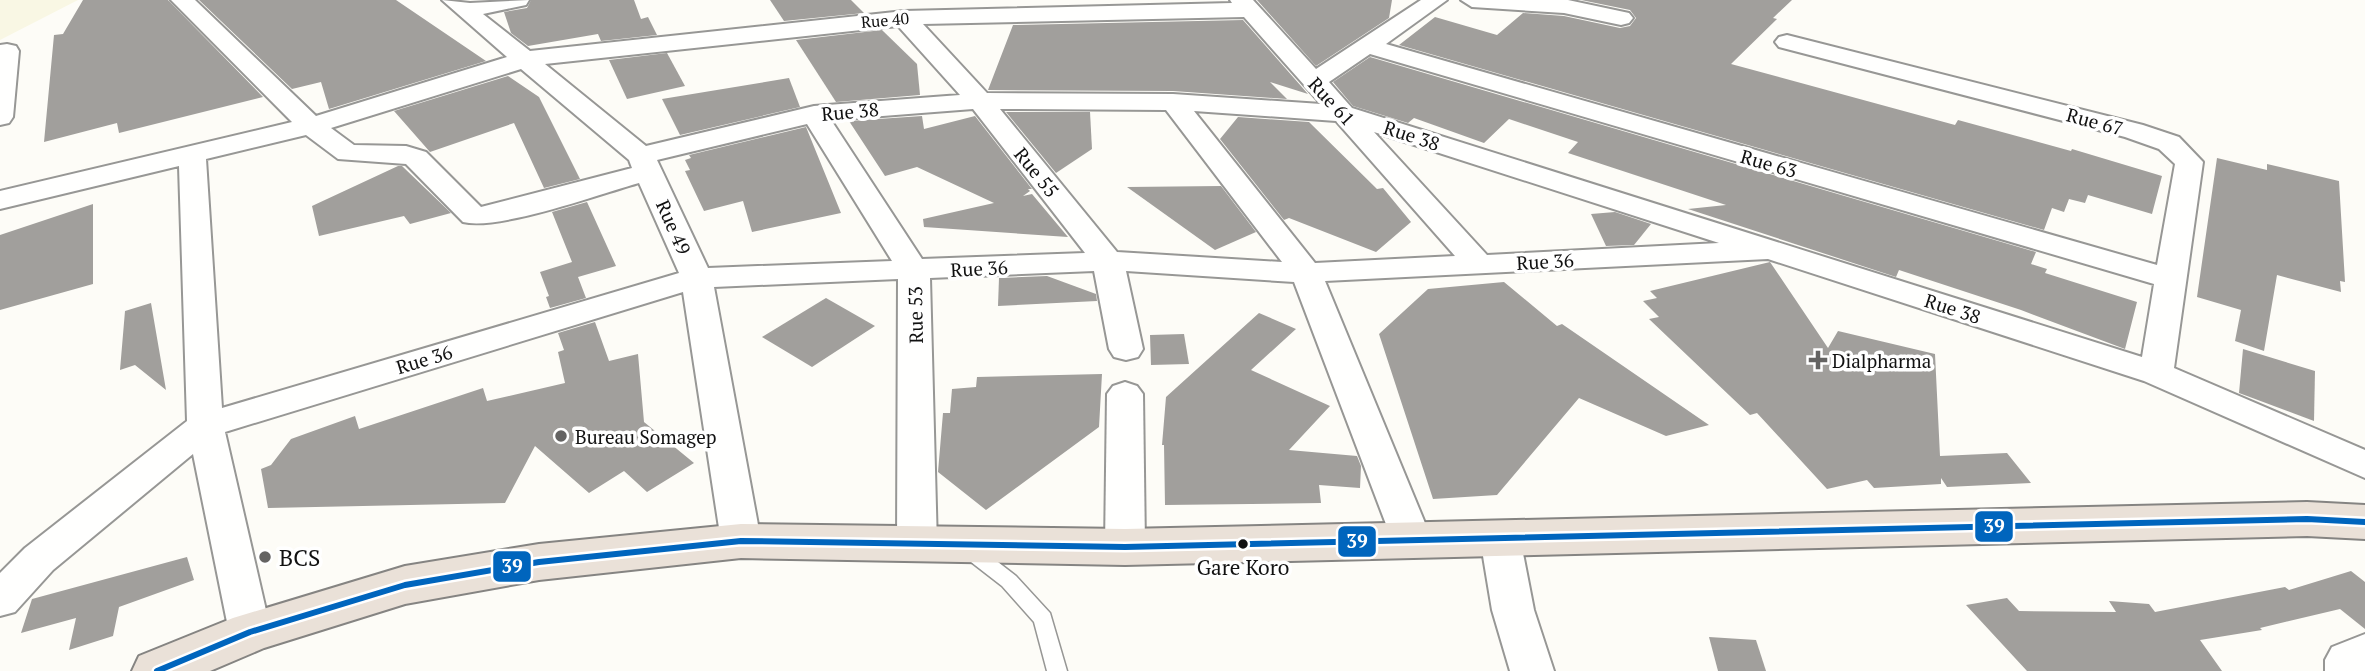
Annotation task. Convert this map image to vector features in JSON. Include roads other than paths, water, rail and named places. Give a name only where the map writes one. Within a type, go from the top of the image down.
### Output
[{"type":"highway","points":[[157,671],[250,632],[405,585],[538,562],[741,541],[917,546],[1125,547],[2307,519],[2365,522]]},
{"type":"street","points":[[182,0],[311,127]]},
{"type":"street","points":[[460,5],[517,0]]},
{"type":"street","points":[[855,23],[868,0]]},
{"type":"street","points":[[1314,81],[1436,0]]},
{"type":"street","points":[[1472,0],[1564,6],[1621,18]]},
{"type":"street","name":"Rue 49","points":[[460,5],[645,164],[697,278],[741,541]]},
{"type":"street","name":"Rue 40","points":[[0,200],[311,127],[526,59],[904,18],[1243,5]]},
{"type":"street","name":"Rue 61","points":[[1243,5],[1345,114],[1479,265]]},
{"type":"street","name":"Rue 55","points":[[904,18],[980,101],[1108,261],[1126,349]]},
{"type":"street","name":"Rue 67","points":[[1787,42],[2110,125],[2168,143],[2189,162],[2155,373]]},
{"type":"street","name":"Rue 63","points":[[1367,46],[2170,279]]},
{"type":"street","points":[[0,117],[8,51]]},
{"type":"street","name":"Rue 38","points":[[311,127],[348,153],[406,154],[416,158],[473,216],[488,216],[645,164],[814,114],[980,101],[1173,102],[1345,114],[2155,373],[2365,465]]},
{"type":"street","points":[[1173,102],[1306,273],[1412,540]]},
{"type":"street","name":"Rue 53","points":[[814,114],[914,271],[917,546]]},
{"type":"street","points":[[191,156],[205,425],[250,632]]},
{"type":"street","name":"Rue 36","points":[[205,425],[697,278],[1108,261],[1306,273],[1772,250]]},
{"type":"street","points":[[1125,394],[1125,547]]},
{"type":"street","points":[[0,600],[39,559],[205,425]]},
{"type":"street","points":[[1500,538],[1513,610],[1532,671]]},
{"type":"street","points":[[2347,671],[2347,660],[2365,652]]},
{"type":"lane","points":[[964,546],[1009,581],[1043,620],[1057,671]]},
{"type":"place","name":"Dialpharma","points":[[1818,360]]},
{"type":"place","name":"Bureau Somagep","points":[[561,436]]},
{"type":"place","name":"Gare Koro","points":[[1243,544]]},
{"type":"place","name":"BCS","points":[[265,557]]}]
